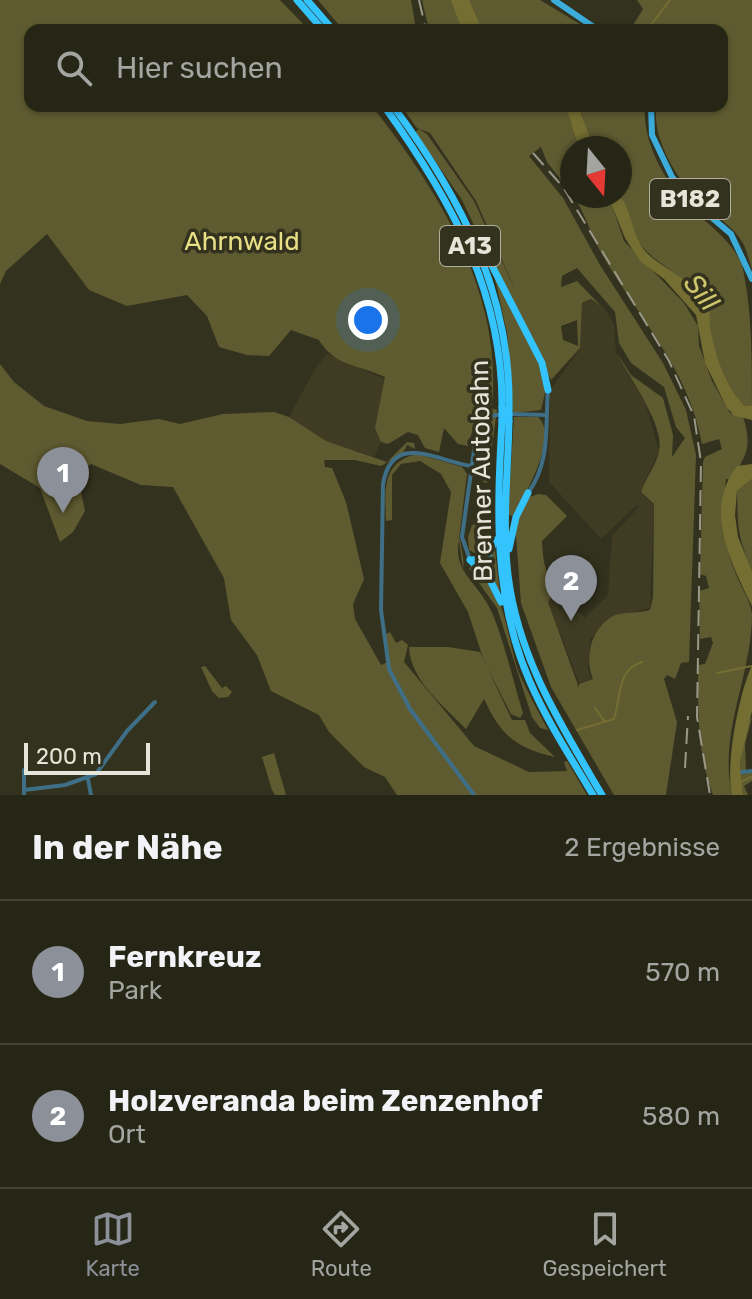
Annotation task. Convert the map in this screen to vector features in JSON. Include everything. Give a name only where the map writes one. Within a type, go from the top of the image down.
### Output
[{"type":"highway","points":[[297,0],[318,24]]},
{"type":"highway","points":[[307,0],[328,24]]},
{"type":"highway","name":"Brenner Autobahn","points":[[388,112],[444,196],[476,261],[495,325],[505,408]]},
{"type":"highway","name":"Brenner Autobahn","points":[[397,112],[443,181],[472,232],[488,271],[502,321],[507,563],[526,651],[593,795]]},
{"type":"highway","points":[[472,232],[539,358],[548,390]]},
{"type":"highway","name":"Brenner Autobahn","points":[[505,421],[497,527],[502,587],[511,629],[530,683],[550,723],[563,736],[602,795]]},
{"type":"highway","points":[[507,563],[513,525],[528,493]]},
{"type":"highway","points":[[470,560],[489,556],[497,527]]},
{"type":"highway","points":[[470,560],[495,586],[511,629]]},
{"type":"main road","points":[[554,0],[589,24]]},
{"type":"main road","name":"B182","points":[[651,112],[652,135],[672,177],[690,199],[731,234],[752,279]]},
{"type":"street","points":[[528,493],[540,476],[547,449],[548,390]]},
{"type":"street","points":[[470,560],[462,537],[477,429],[484,418],[495,414],[547,415]]},
{"type":"street","points":[[472,466],[418,452],[403,455],[391,464],[383,484],[381,610],[388,665],[396,686],[442,757],[474,795]]},
{"type":"street","points":[[24,770],[24,793],[88,779],[99,772],[127,731],[155,702]]},
{"type":"street","points":[[742,772],[752,771]]},
{"type":"street","points":[[88,779],[91,795]]},
{"type":"shaded area","points":[[451,0],[469,0],[479,24],[460,24]]},
{"type":"shaded area","points":[[568,112],[580,112],[589,136],[575,136]]},
{"type":"shaded area","points":[[613,208],[626,208],[637,238],[646,252],[696,289],[708,303],[712,338],[722,370],[738,398],[745,406],[752,405],[752,420],[735,416],[727,408],[705,363],[696,315],[664,279],[640,261],[625,238]]},
{"type":"shaded area","points":[[591,300],[604,308],[614,324],[616,353],[646,405],[659,451],[640,492],[654,505],[650,608],[612,617],[590,639],[588,669],[592,679],[579,683],[548,602],[558,588],[571,595],[569,604],[585,618],[608,595],[612,535],[639,507],[637,505],[601,539],[549,482],[550,390],[580,349],[579,316],[582,304]]},
{"type":"shaded area","points":[[327,354],[387,380],[375,428],[381,442],[374,457],[326,441],[289,417],[315,369]]},
{"type":"shaded area","points":[[752,464],[752,479],[737,491],[735,515],[738,537],[752,571],[752,606],[729,554],[721,518],[727,483],[737,466]]},
{"type":"shaded area","points":[[752,665],[752,711],[740,762],[743,795],[732,795],[730,766],[734,729]]},
{"type":"green space","name":"Ahrnwald","points":[[0,0],[280,0],[303,24],[24,24],[24,112],[377,112],[442,208],[476,283],[487,323],[493,363],[492,405],[480,404],[468,446],[458,444],[444,428],[439,452],[425,448],[418,435],[408,432],[388,444],[381,442],[375,428],[385,377],[340,360],[319,340],[291,330],[269,356],[247,355],[219,347],[207,316],[187,295],[127,306],[89,290],[47,234],[6,271],[0,284]]},
{"type":"green space","points":[[318,0],[411,0],[415,24],[338,24]]},
{"type":"green space","points":[[422,0],[455,0],[464,24],[428,24]]},
{"type":"green space","points":[[464,0],[540,0],[580,24],[478,24]]},
{"type":"green space","points":[[637,0],[752,0],[752,269],[740,238],[699,201],[674,169],[662,145],[656,119],[656,112],[728,112],[728,24],[634,24],[643,9]]},
{"type":"green space","points":[[405,112],[569,112],[576,136],[560,136],[560,179],[547,162],[541,147],[529,156],[560,194],[560,208],[569,208],[600,265],[663,363],[686,410],[696,455],[689,662],[681,663],[675,679],[667,675],[664,679],[677,722],[666,795],[614,795],[551,687],[521,603],[515,522],[527,498],[538,494],[546,495],[567,516],[542,541],[542,548],[547,572],[558,588],[548,602],[579,688],[579,684],[593,679],[590,652],[599,628],[613,616],[650,610],[653,597],[654,504],[641,492],[658,456],[659,440],[651,414],[617,353],[631,375],[663,398],[673,435],[672,457],[685,438],[676,427],[664,387],[631,363],[619,343],[615,312],[577,268],[562,276],[561,287],[577,281],[602,307],[591,299],[582,303],[580,348],[551,380],[549,376],[541,410],[513,413],[507,333],[491,261],[462,200],[415,132],[419,129],[427,134],[474,201],[517,294],[476,201],[430,133],[417,128]],"holes":[[[577,320],[578,346],[563,340],[561,326]]]},
{"type":"green space","points":[[581,112],[645,112],[647,134],[665,176],[683,200],[720,234],[737,256],[742,265],[750,316],[752,405],[745,406],[728,382],[694,294],[685,282],[642,246],[623,208],[632,208],[632,136],[588,136]]},
{"type":"green space","points":[[580,208],[613,208],[624,241],[684,303],[698,326],[699,346],[712,381],[730,413],[742,414],[745,424],[748,441],[745,456],[730,479],[726,479],[724,504],[724,527],[731,562],[752,614],[751,637],[729,749],[732,795],[713,795],[701,747],[699,714],[698,665],[705,664],[713,643],[711,637],[700,639],[699,591],[709,588],[706,576],[700,574],[703,462],[705,457],[722,449],[719,439],[702,444],[685,389],[597,245]]},
{"type":"green space","points":[[0,364],[14,382],[44,406],[87,421],[120,424],[159,419],[180,424],[223,414],[274,412],[289,417],[326,441],[387,462],[407,442],[414,443],[415,449],[407,445],[403,453],[381,466],[355,460],[324,460],[325,467],[332,468],[346,502],[364,579],[353,604],[355,619],[381,665],[388,662],[386,634],[390,632],[396,643],[402,640],[408,645],[404,662],[474,746],[529,772],[567,771],[564,762],[567,761],[587,795],[397,795],[385,777],[364,767],[329,732],[319,715],[271,691],[257,655],[231,620],[224,578],[173,487],[141,485],[91,464],[77,474],[85,511],[73,532],[60,542],[40,488],[0,464]]},
{"type":"green space","points":[[481,405],[497,410],[487,483],[483,482],[486,472],[482,470],[490,440],[473,433]]},
{"type":"green space","points":[[514,417],[538,417],[544,426],[545,438],[538,466],[514,516],[508,515]]},
{"type":"green space","points":[[418,454],[462,467],[467,474],[459,539],[463,569],[459,540],[459,560],[462,568],[466,575],[483,596],[498,627],[523,713],[520,718],[511,714],[484,661],[468,612],[440,563],[451,492],[441,474],[420,461],[401,464],[392,475],[392,520],[386,521],[386,488],[391,470],[397,463]]},
{"type":"green space","points":[[752,479],[752,571],[739,531],[737,491]]},
{"type":"green space","points":[[486,510],[489,510],[485,554],[481,556],[469,550],[468,537],[472,525],[478,524],[475,543],[480,544]]},
{"type":"green space","points":[[495,550],[500,594],[475,562],[486,561]]},
{"type":"green space","points":[[471,566],[482,574],[498,598],[519,673],[548,730],[540,728],[532,717],[497,608],[469,569]]},
{"type":"green space","points":[[409,647],[448,647],[480,652],[512,720],[525,720],[530,733],[555,757],[529,749],[511,738],[503,731],[484,699],[466,729],[422,681],[415,670]]},
{"type":"green space","points":[[205,666],[222,688],[226,686],[232,692],[228,697],[219,698],[212,691],[201,667]]},
{"type":"green space","points":[[752,717],[745,744],[746,770],[752,772],[752,781],[744,786],[748,795],[743,795],[740,762],[747,725]]},
{"type":"green space","points":[[274,753],[286,795],[275,795],[262,757]]},
{"type":"waterway","points":[[652,24],[670,0]]},
{"type":"waterway","points":[[577,730],[614,719],[624,678],[628,671],[642,662]]},
{"type":"waterway","points":[[717,673],[752,666]]},
{"type":"waterway","points":[[595,708],[605,722]]},
{"type":"waterway","points":[[738,783],[752,777]]},
{"type":"railway","points":[[419,0],[425,24]]},
{"type":"railway","points":[[533,153],[563,187],[669,361],[694,416],[701,462],[697,717],[710,795]]},
{"type":"railway","points":[[685,768],[688,716]]},
{"type":"place","name":"Fernkreuz","points":[[63,513]]},
{"type":"place","name":"Holzveranda beim Zenzenhof","points":[[571,621]]},
{"type":"water label","name":"Sill","points":[[702,292]]}]
